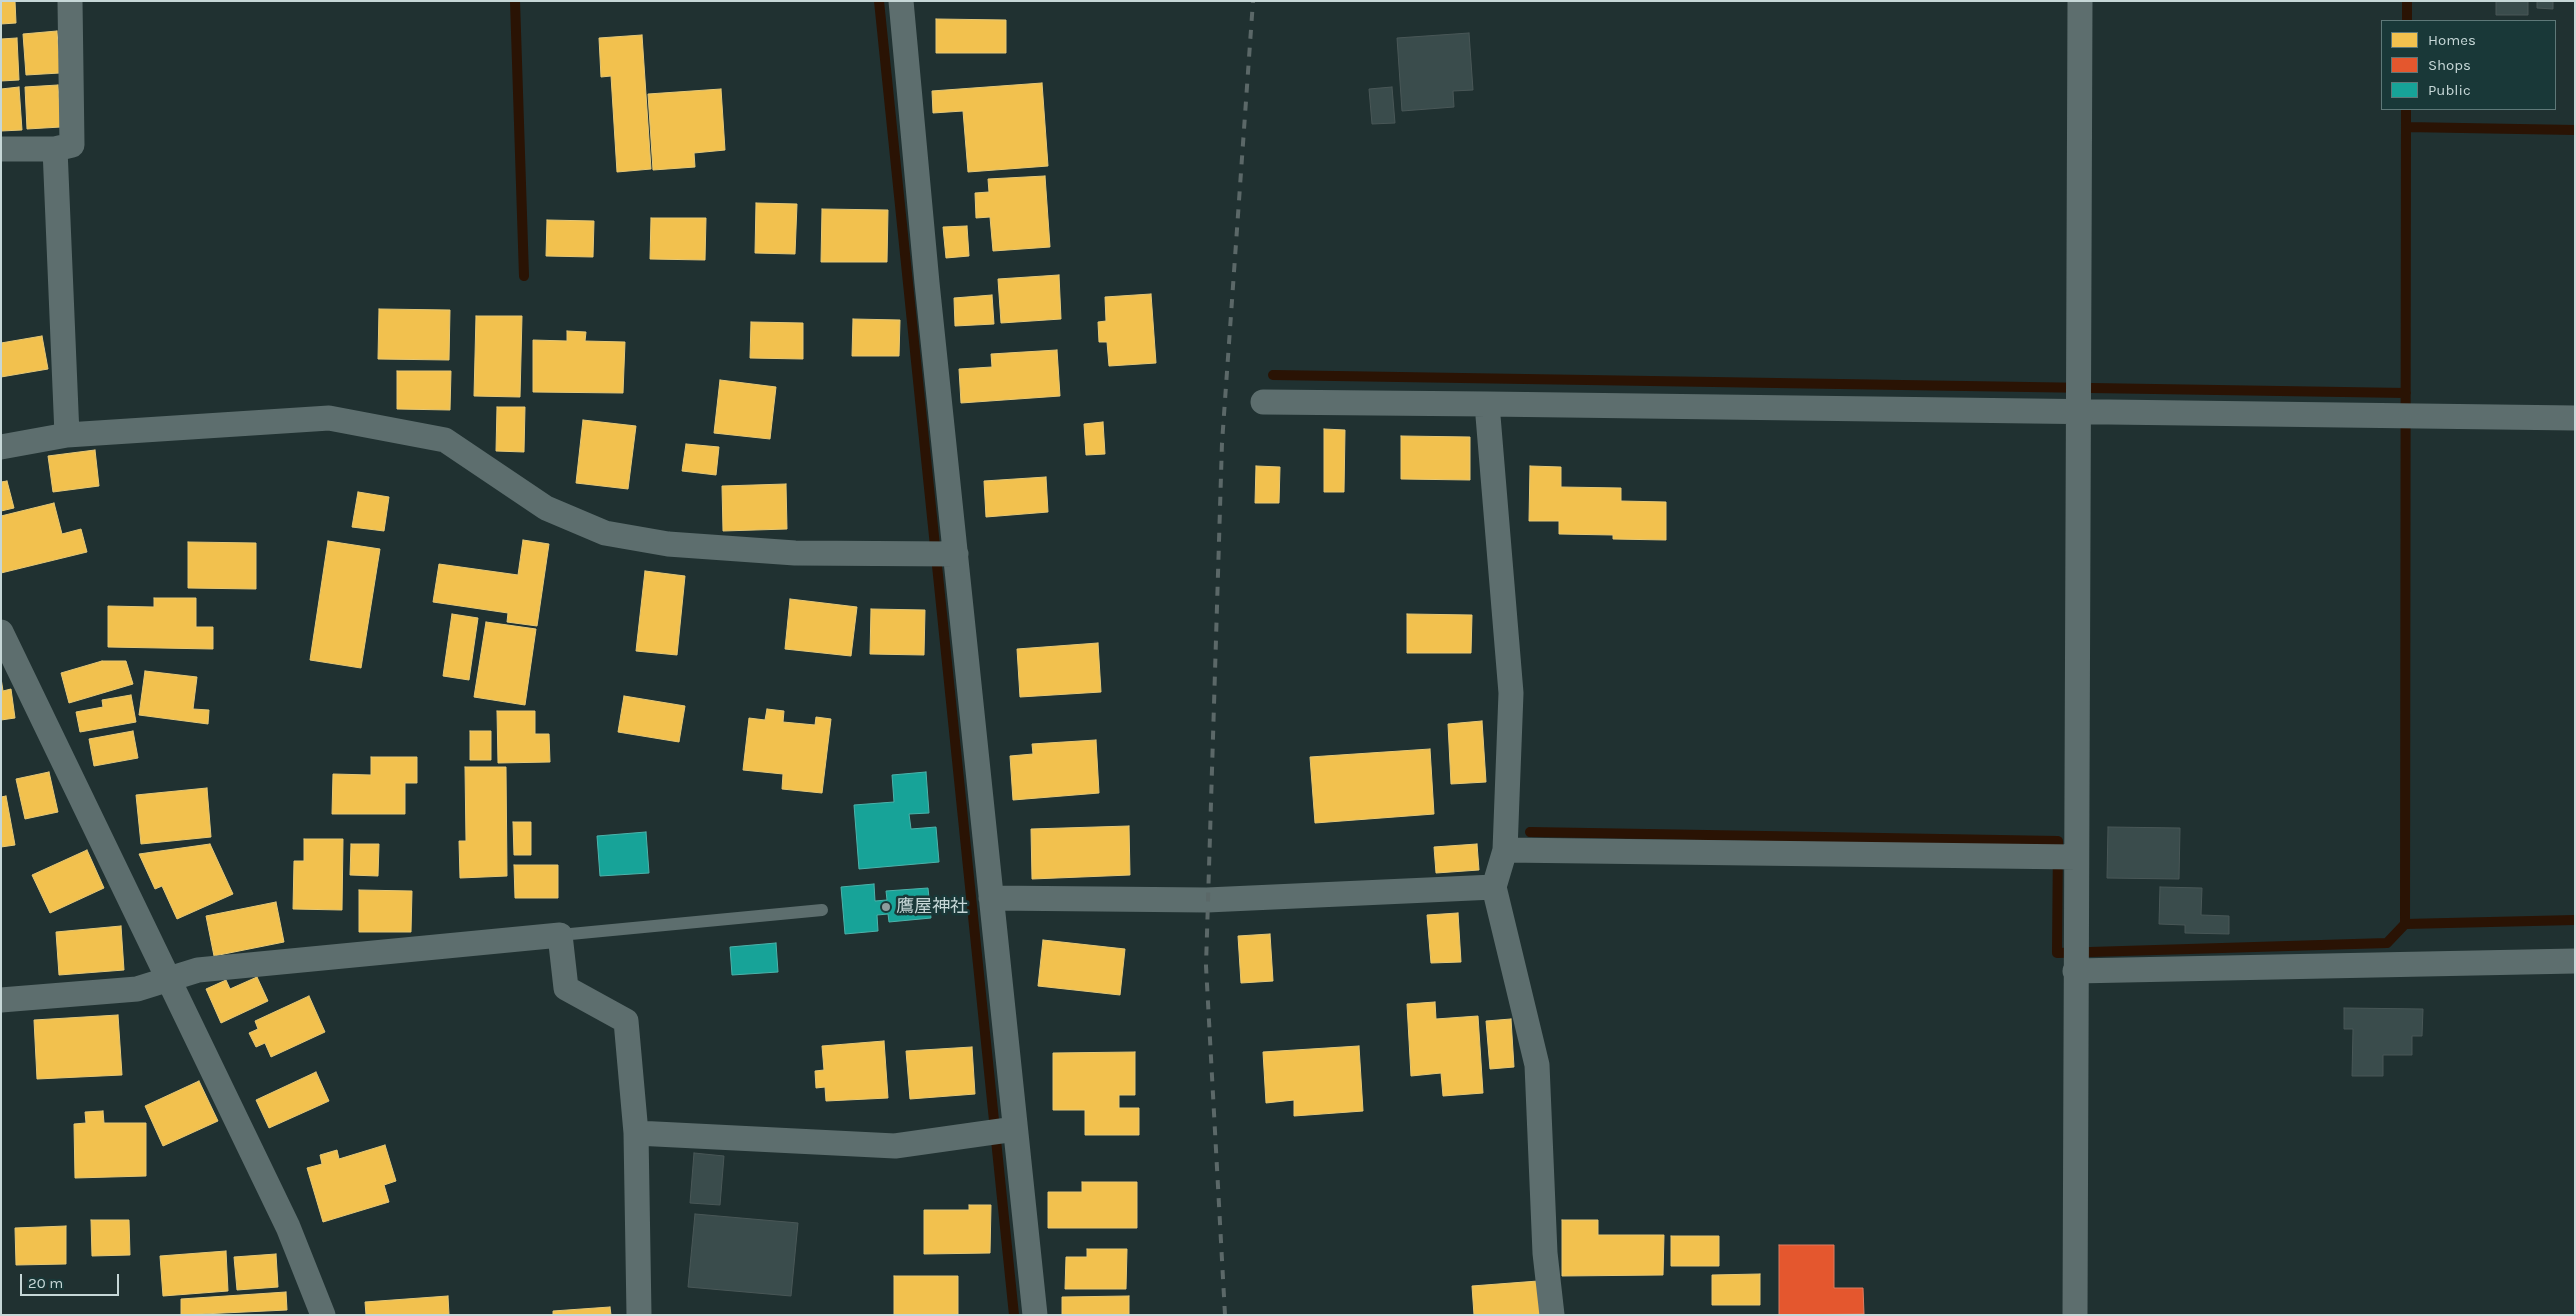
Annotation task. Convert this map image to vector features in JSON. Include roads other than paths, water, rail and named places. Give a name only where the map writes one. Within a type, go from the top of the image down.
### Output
[{"type":"street","points":[[1,149],[55,149],[72,144],[70,1]]},
{"type":"street","points":[[901,1],[927,283],[944,555],[992,898],[1002,1130],[1035,1315]]},
{"type":"street","points":[[2075,1315],[2076,959],[2063,857],[2078,406],[2080,1]]},
{"type":"street","points":[[55,149],[67,434]]},
{"type":"street","points":[[1263,402],[2078,406],[2405,416],[2575,418]]},
{"type":"street","points":[[1486,404],[1511,693],[1505,850],[1494,887],[1537,1065],[1545,1253],[1552,1315]]},
{"type":"street","points":[[1,447],[67,434],[329,418],[445,440],[546,508],[605,533],[668,544],[795,553],[944,555]]},
{"type":"street","points":[[1,632],[288,1227],[323,1315]]},
{"type":"street","points":[[1505,850],[2063,857]]},
{"type":"street","points":[[992,898],[1208,900],[1494,887]]},
{"type":"street","points":[[1,1000],[137,990],[198,970],[560,935],[566,988],[626,1021],[636,1133],[640,1315]]},
{"type":"street","points":[[2076,959],[2575,960]]},
{"type":"street","points":[[636,1133],[895,1146],[1002,1130]]},
{"type":"lane","points":[[560,935],[822,910]]},
{"type":"waterway","points":[[515,1],[524,276]]},
{"type":"waterway","points":[[879,1],[1014,1315]]},
{"type":"waterway","points":[[2407,1],[2407,20]]},
{"type":"waterway","points":[[2406,110],[2405,924],[2575,920]]},
{"type":"waterway","points":[[2406,127],[2575,130]]},
{"type":"waterway","points":[[1273,375],[2406,393]]},
{"type":"waterway","points":[[1530,832],[2058,841],[2057,953],[2387,943],[2405,924]]},
{"type":"railway","points":[[1225,1315],[1206,966],[1222,443],[1253,1]]},
{"type":"place","name":"鷹屋神社","points":[[886,907]]}]
